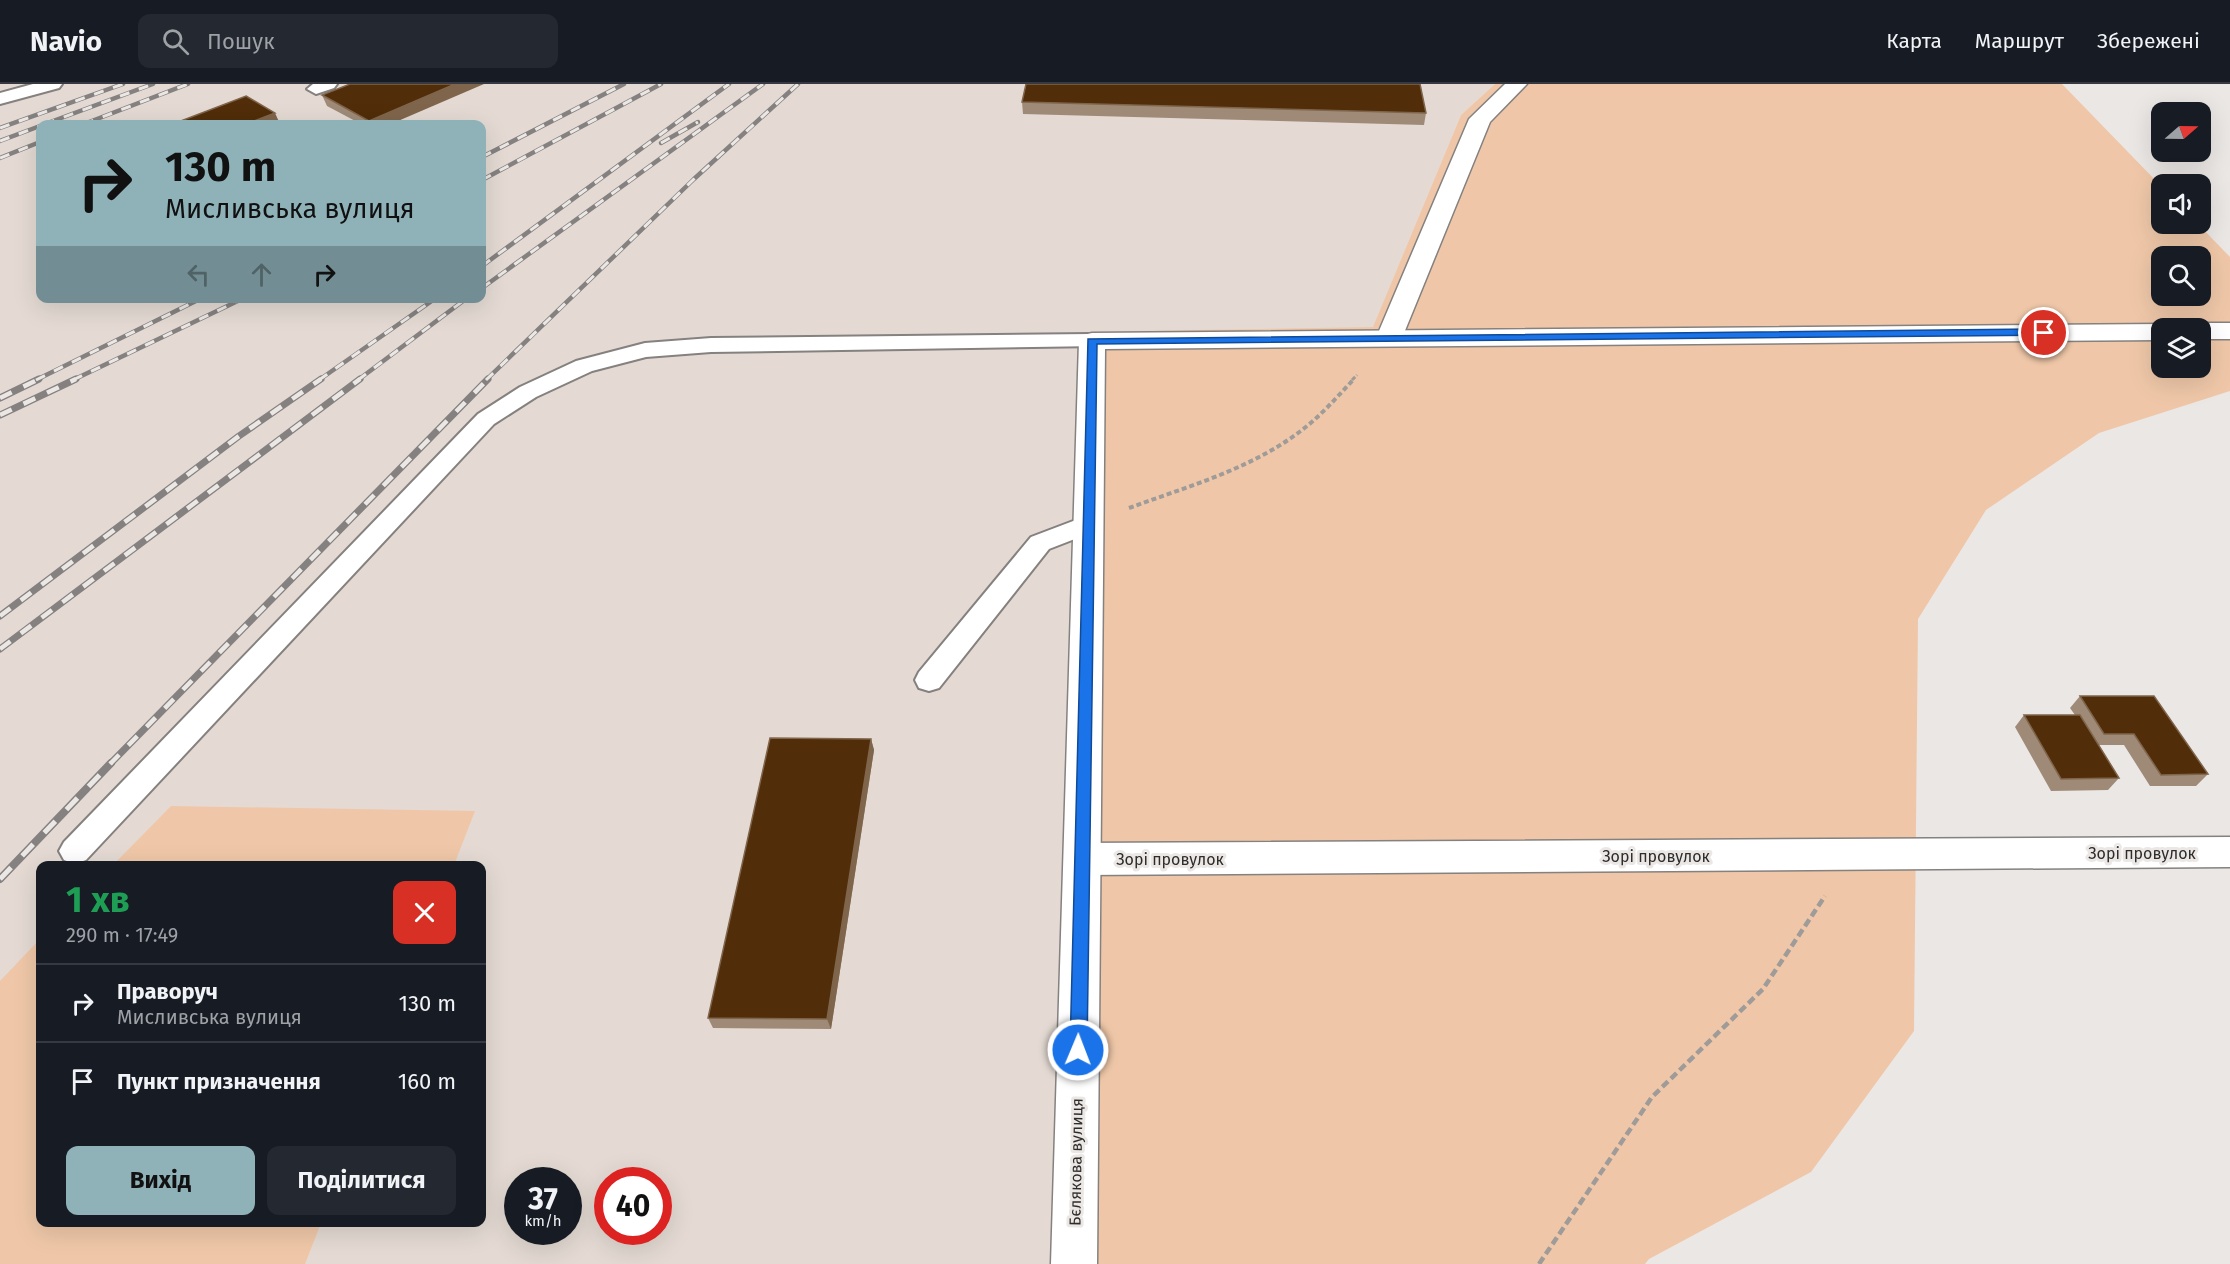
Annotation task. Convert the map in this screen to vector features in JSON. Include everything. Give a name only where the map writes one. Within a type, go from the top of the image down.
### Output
[{"type":"street","points":[[1389,338],[1480,119],[1517,84]]},
{"type":"street","points":[[2211,331],[2230,331]]},
{"type":"street","points":[[1092,341],[2151,332]]},
{"type":"street","name":"Бєлякова вулиця","points":[[1074,1264],[1092,341]]},
{"type":"street","name":"Зорі провулок","points":[[1082,859],[2230,852]]},
{"type":"lane","points":[[0,99],[53,84]]},
{"type":"lane","points":[[75,851],[486,419],[528,392],[584,366],[645,350],[711,345],[1092,341]]},
{"type":"lane","points":[[929,680],[1040,543],[1089,524]]},
{"type":"path","points":[[1089,524],[1255,459],[1291,438],[1324,411],[1389,338]]},
{"type":"path","points":[[1539,1264],[1652,1097],[1763,989],[1852,855]]},
{"type":"shaded area","points":[[0,84],[1495,84],[1461,115],[1373,328],[1079,332],[1050,1264],[0,1264]]},
{"type":"shaded area","points":[[1495,84],[2062,84],[2151,176],[2151,234],[2208,234],[2230,257],[2230,391],[2099,433],[1986,510],[1918,619],[1914,1031],[1811,1172],[1649,1259],[1645,1264],[1050,1264],[1079,332],[1373,327],[1461,115]]},
{"type":"shaded area","points":[[171,806],[475,811],[456,861],[117,861]]},
{"type":"shaded area","points":[[36,943],[36,1227],[319,1227],[305,1264],[0,1264],[0,981]]},
{"type":"building","points":[[350,84],[455,84],[371,120],[367,120],[322,95]]},
{"type":"building","points":[[1026,84],[1420,84],[1426,113],[1022,102]]},
{"type":"building","points":[[246,96],[275,113],[257,120],[183,120]]},
{"type":"building","points":[[2080,696],[2154,696],[2208,774],[2161,775],[2134,734],[2104,734]]},
{"type":"building","points":[[2024,715],[2080,715],[2119,778],[2061,779]]},
{"type":"building","points":[[770,738],[871,739],[827,1019],[708,1018]]},
{"type":"railway","points":[[0,128],[123,84]]},
{"type":"railway","points":[[56,120],[153,84]]},
{"type":"railway","points":[[94,120],[188,84]]},
{"type":"railway","points":[[486,155],[624,84]]},
{"type":"railway","points":[[486,178],[661,84]]},
{"type":"railway","points":[[486,263],[729,84]]},
{"type":"railway","points":[[486,285],[763,84]]},
{"type":"railway","points":[[486,380],[694,179],[798,84]]},
{"type":"railway","points":[[661,143],[698,122]]},
{"type":"railway","points":[[0,141],[36,128]]},
{"type":"railway","points":[[0,158],[36,144]]},
{"type":"railway","points":[[36,380],[192,303]]},
{"type":"railway","points":[[73,380],[234,303]]},
{"type":"railway","points":[[319,380],[429,303]]},
{"type":"railway","points":[[358,380],[460,303]]},
{"type":"railway","points":[[0,398],[39,379]]},
{"type":"railway","points":[[0,415],[76,379]]},
{"type":"railway","points":[[0,616],[239,436],[321,379]]},
{"type":"railway","points":[[0,649],[360,379]]},
{"type":"railway","points":[[110,764],[488,379]]},
{"type":"railway","points":[[0,879],[111,763]]},
{"type":"route","points":[[1078,1050],[1092,341],[2044,333]]}]
